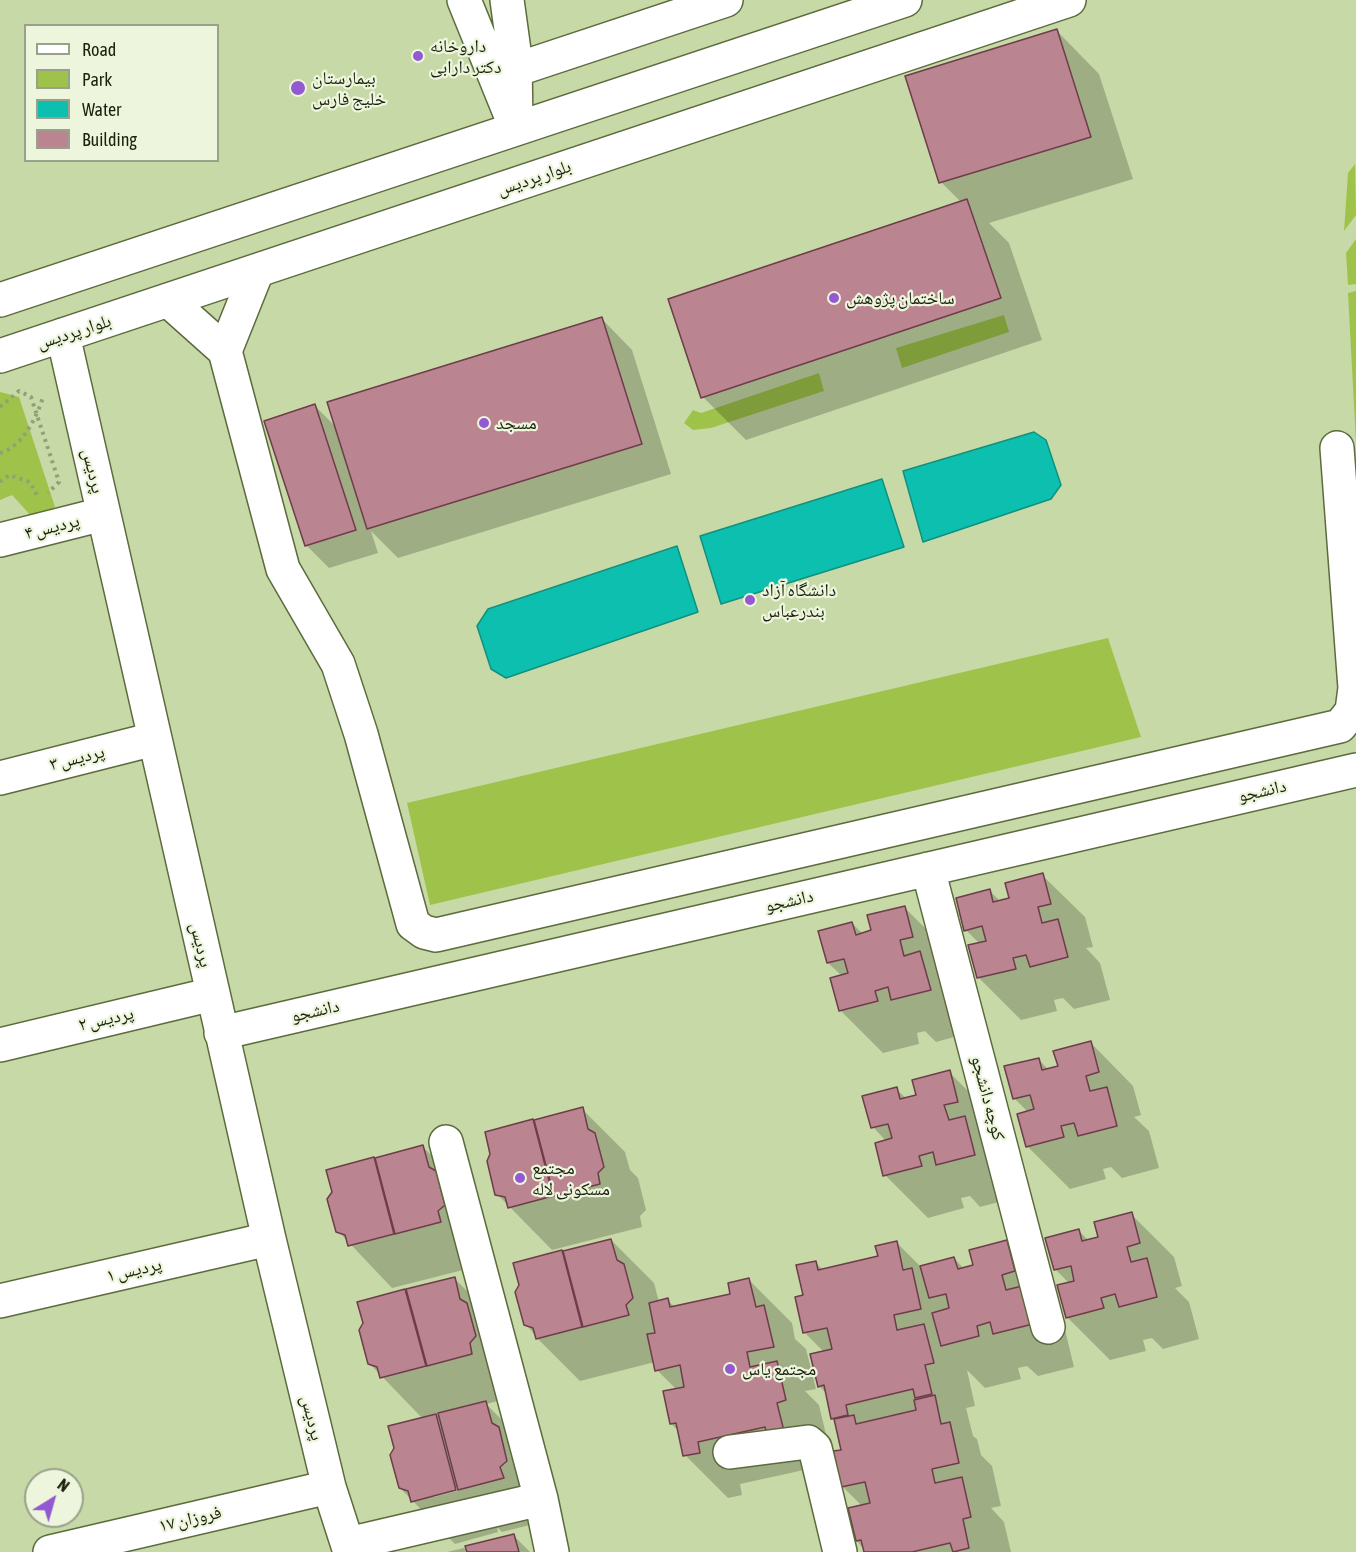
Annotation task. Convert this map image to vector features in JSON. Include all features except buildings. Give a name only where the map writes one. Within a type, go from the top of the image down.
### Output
[{"type":"street","points":[[465,0],[516,128]]},
{"type":"street","points":[[507,0],[515,70],[516,128]]},
{"type":"street","points":[[515,70],[651,14],[726,0]]},
{"type":"street","points":[[0,300],[905,0]]},
{"type":"street","name":"بلوار پردیس","points":[[0,356],[258,272],[1069,0]]},
{"type":"street","points":[[225,351],[258,272]]},
{"type":"street","points":[[169,301],[225,351],[283,569],[338,664],[361,734],[413,924],[424,932],[436,935],[1340,726],[1352,711],[1355,688],[1337,448]]},
{"type":"street","name":"پردیس","points":[[63,335],[269,1239],[329,1486],[349,1548]]},
{"type":"street","name":"پردیس ۴","points":[[0,540],[103,514]]},
{"type":"street","name":"پردیس ۳","points":[[0,778],[154,739]]},
{"type":"street","name":"دانشجو","points":[[221,1033],[1356,770]]},
{"type":"street","name":"کوچه دانشجو","points":[[928,869],[1048,1327]]},
{"type":"street","name":"پردیس ۲","points":[[0,1045],[213,994]]},
{"type":"street","points":[[446,1143],[541,1499],[552,1552]]},
{"type":"street","name":"پردیس ۱","points":[[0,1301],[269,1239]]},
{"type":"street","points":[[730,1452],[808,1442],[814,1448],[840,1552]]},
{"type":"street","name":"فروزان ۱۷","points":[[50,1552],[329,1486]]},
{"type":"street","points":[[349,1548],[541,1499]]},
{"type":"path","points":[[0,407],[19,391],[31,397],[59,482],[40,502],[30,482],[9,475],[0,482]]},
{"type":"path","points":[[0,453],[13,449],[38,414],[45,391]]},
{"type":"green space","points":[[1355,164],[1356,215],[1344,231],[1348,173]]},
{"type":"green space","points":[[1356,239],[1356,284],[1348,285],[1346,253]]},
{"type":"green space","points":[[1356,291],[1356,443],[1348,293]]},
{"type":"green space","points":[[1004,315],[1009,332],[902,368],[896,348]]},
{"type":"green space","points":[[819,373],[824,391],[711,428],[693,430],[684,423],[693,410],[701,413]]},
{"type":"green space","points":[[0,392],[19,397],[55,507],[33,518],[12,495],[0,500]]},
{"type":"green space","points":[[1108,638],[1141,737],[430,905],[407,803]]},
{"type":"water","points":[[1034,432],[1046,440],[1061,485],[1051,499],[923,542],[903,471]]},
{"type":"water","points":[[882,479],[904,547],[721,604],[700,536]]},
{"type":"water","points":[[677,546],[698,612],[506,678],[491,669],[477,626],[488,609]]},
{"type":"place","name":"داروخانه دکتر دارابی","points":[[418,56]]},
{"type":"place","name":"بیمارستان خلیج فارس","points":[[298,88]]},
{"type":"place","name":"ساختمان پژوهش","points":[[834,298]]},
{"type":"place","name":"مسجد","points":[[484,423]]},
{"type":"place","name":"دانشگاه آزاد بندرعباس","points":[[750,600]]},
{"type":"place","name":"مجتمع مسکونی لاله","points":[[520,1178]]},
{"type":"place","name":"مجتمع یاس","points":[[730,1369]]}]
